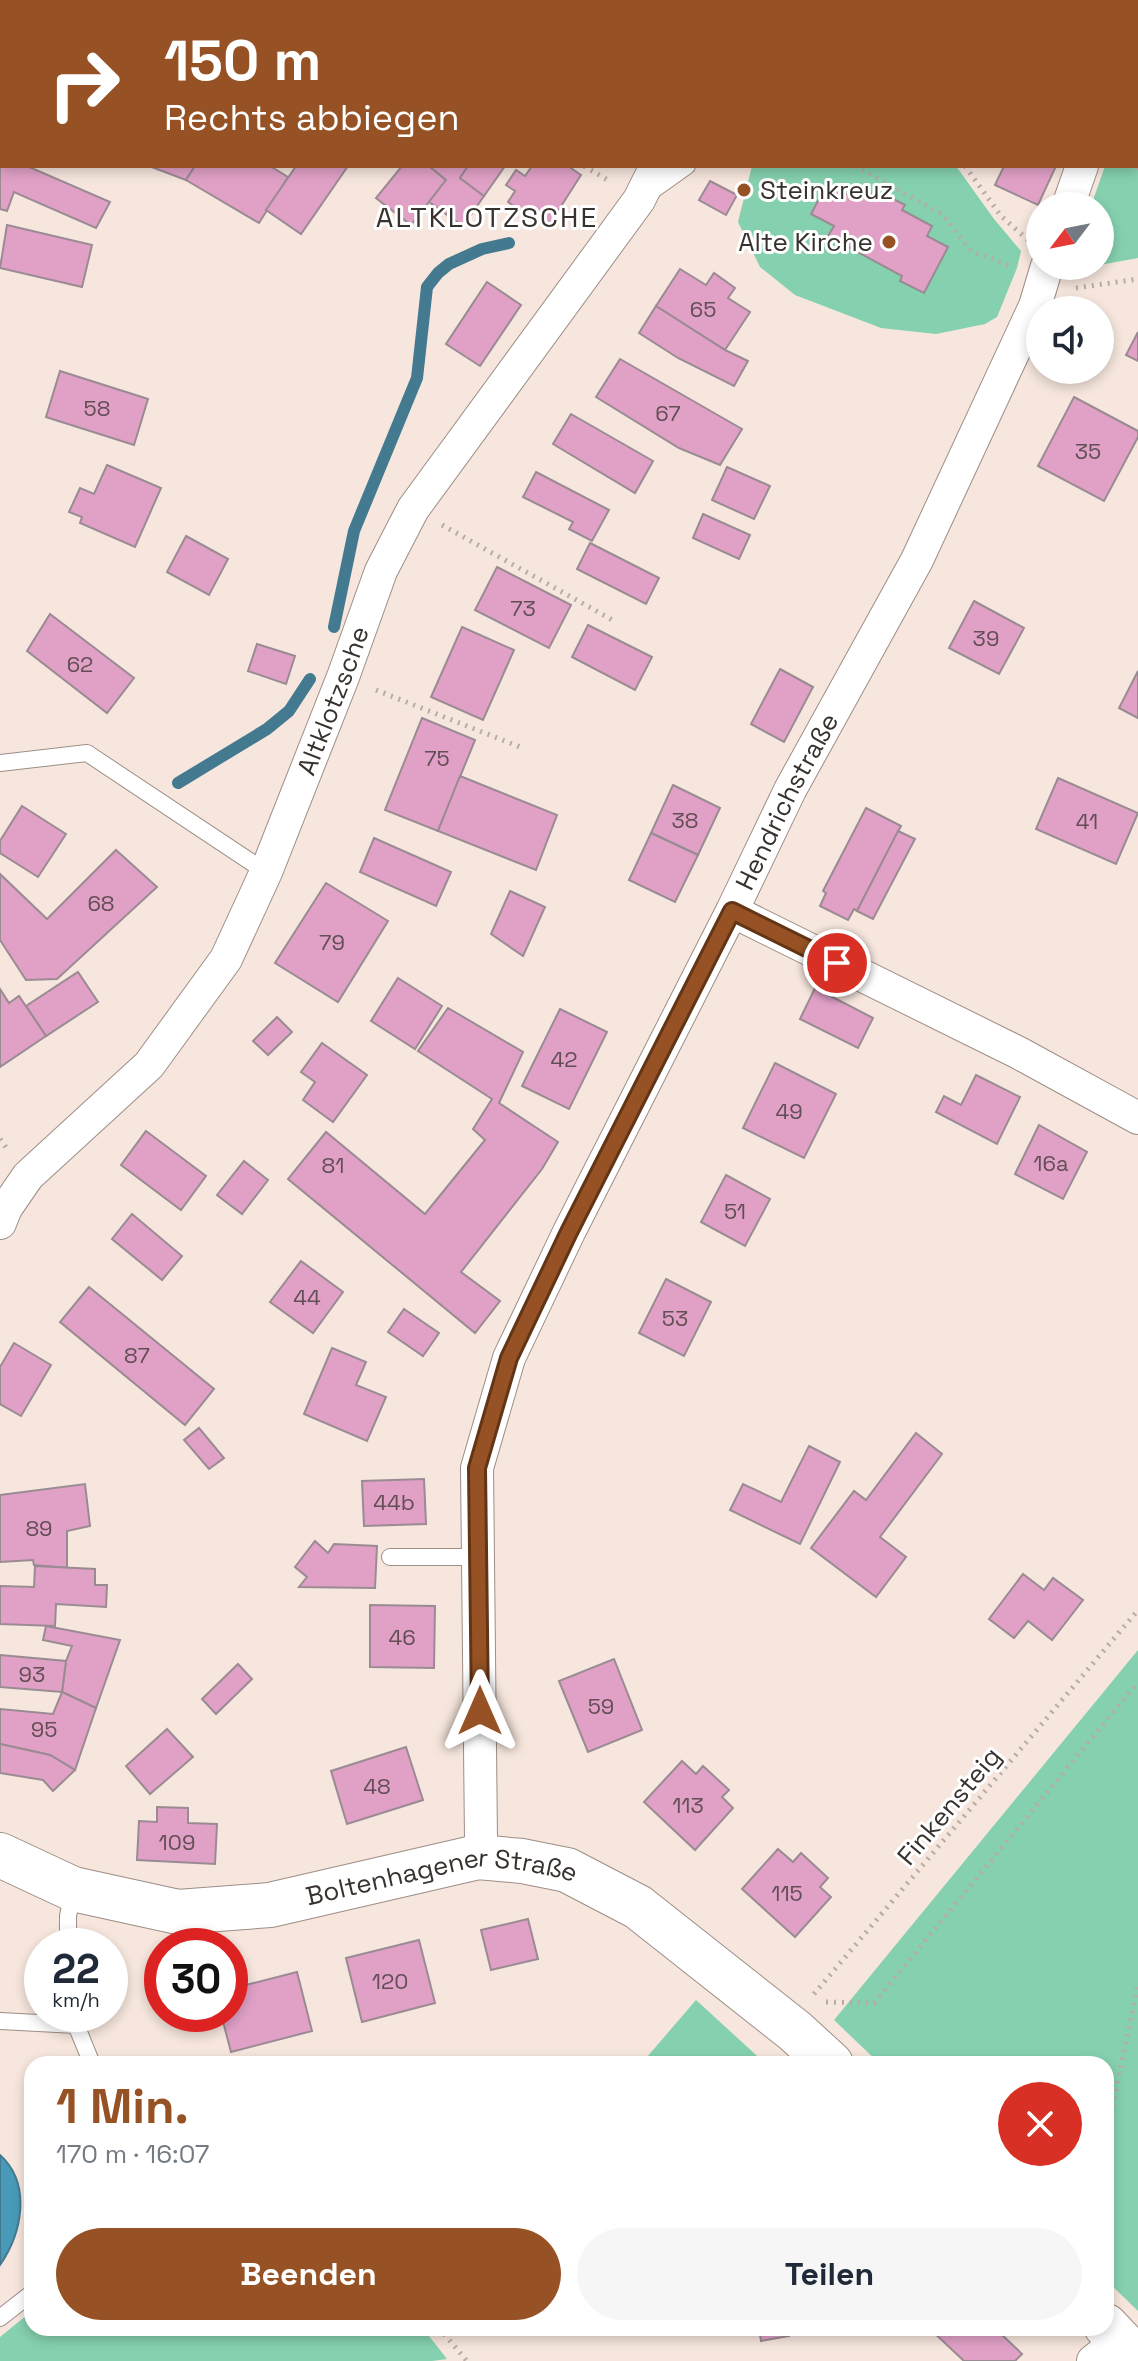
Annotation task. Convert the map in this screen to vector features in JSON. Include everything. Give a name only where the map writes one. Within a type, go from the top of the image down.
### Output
[{"type":"street","name":"Altklotzsche","points":[[2,1212],[28,1176],[149,1065],[226,959],[266,872],[381,571],[413,509],[631,195],[654,168]]},
{"type":"street","points":[[1073,192],[1081,168]]},
{"type":"street","name":"Hendrichstraße","points":[[478,1857],[481,1839],[477,1468],[509,1358],[790,790],[917,560],[1033,280]]},
{"type":"street","points":[[732,911],[1019,1053],[1138,1118]]},
{"type":"street","name":"Boltenhagener Straße","points":[[0,1855],[73,1889],[178,1912],[270,1905],[478,1857],[522,1861],[567,1870],[638,1907],[798,2014],[826,2056]]},
{"type":"lane","points":[[631,195],[683,168]]},
{"type":"lane","points":[[0,763],[87,753],[266,872]]},
{"type":"lane","points":[[390,1557],[478,1557]]},
{"type":"lane","points":[[68,1928],[73,1889]]},
{"type":"lane","points":[[0,2021],[24,2020]]},
{"type":"lane","points":[[79,2032],[89,2056]]},
{"type":"lane","points":[[0,2318],[24,2299]]},
{"type":"path","points":[[587,168],[631,195]]},
{"type":"path","points":[[859,168],[942,214],[971,251],[1026,272]]},
{"type":"path","points":[[966,168],[1001,216],[1026,238]]},
{"type":"path","points":[[1114,278],[1138,279]]},
{"type":"path","points":[[413,509],[616,622]]},
{"type":"path","points":[[343,677],[520,747]]},
{"type":"path","name":"Finkensteig","points":[[798,2014],[1138,1610]]},
{"type":"path","points":[[798,2014],[874,2003],[1138,1682]]},
{"type":"path","points":[[1114,2100],[1138,1984]]},
{"type":"path","points":[[446,2336],[467,2361]]},
{"type":"green space","points":[[752,168],[957,168],[1021,251],[997,317],[985,324],[936,334],[881,328],[795,295],[760,267],[738,222]]},
{"type":"green space","points":[[1104,168],[1138,168],[1138,258],[1114,262],[1114,192],[1096,192]]},
{"type":"green space","points":[[1138,1650],[1138,2311],[1114,2288],[1114,2056],[872,2056],[834,2020]]},
{"type":"green space","points":[[696,2000],[757,2056],[648,2056]]},
{"type":"green space","points":[[24,2318],[24,2336],[429,2336],[447,2359],[0,2361],[0,2337]]},
{"type":"water","points":[[0,2155],[17,2180],[20,2209],[14,2238],[0,2265]]},
{"type":"building","points":[[0,168],[32,168],[110,202],[96,228],[14,192],[7,211],[0,209]]},
{"type":"building","points":[[154,168],[194,168],[186,180]]},
{"type":"building","points":[[194,168],[273,168],[288,177],[259,223],[186,180]]},
{"type":"building","points":[[295,168],[347,168],[301,234],[266,210]]},
{"type":"building","points":[[400,168],[431,168],[446,180],[411,225],[376,198]]},
{"type":"building","points":[[431,168],[467,168],[460,178],[484,196],[463,226],[429,202],[446,180]]},
{"type":"building","points":[[467,168],[504,168],[484,196],[460,178]]},
{"type":"building","points":[[531,168],[571,168],[581,175],[547,228],[508,202],[515,191],[506,185],[516,170],[525,176]]},
{"type":"building","points":[[1003,168],[1055,168],[1044,192],[1026,192],[1026,199],[995,185]]},
{"type":"building","points":[[710,181],[737,195],[726,215],[699,200]]},
{"type":"building","name":"Alte Kirche","points":[[827,184],[850,196],[855,186],[885,201],[888,196],[905,205],[902,210],[932,226],[927,236],[948,247],[924,293],[900,281],[902,276],[828,236],[834,226],[811,214]]},
{"type":"building","points":[[7,225],[92,245],[82,287],[0,268]]},
{"type":"building","points":[[680,269],[706,285],[714,273],[735,288],[728,298],[750,312],[725,350],[656,306]]},
{"type":"building","points":[[487,282],[521,305],[480,366],[446,344]]},
{"type":"building","points":[[656,306],[748,361],[734,386],[678,358],[639,333]]},
{"type":"building","points":[[1138,332],[1138,361],[1126,355]]},
{"type":"building","points":[[620,359],[742,429],[720,465],[679,448],[596,397]]},
{"type":"building","points":[[60,371],[148,399],[134,445],[46,417]]},
{"type":"building","points":[[1074,397],[1138,431],[1138,437],[1104,501],[1038,466]]},
{"type":"building","points":[[571,414],[653,461],[635,493],[553,444]]},
{"type":"building","points":[[107,465],[161,488],[135,547],[80,523],[82,517],[69,512],[80,488],[94,494]]},
{"type":"building","points":[[727,467],[770,486],[754,519],[712,500]]},
{"type":"building","points":[[536,472],[609,510],[592,541],[569,529],[573,522],[523,497]]},
{"type":"building","points":[[703,514],[750,535],[739,559],[693,538]]},
{"type":"building","points":[[186,536],[228,559],[209,595],[167,572]]},
{"type":"building","points":[[590,543],[659,578],[646,604],[577,569]]},
{"type":"building","points":[[497,567],[571,605],[549,648],[475,610]]},
{"type":"building","points":[[974,601],[1024,628],[999,674],[949,648]]},
{"type":"building","points":[[50,614],[134,678],[107,713],[27,651]]},
{"type":"building","points":[[588,625],[652,657],[635,690],[572,657]]},
{"type":"building","points":[[462,627],[514,650],[483,720],[431,697]]},
{"type":"building","points":[[257,644],[295,656],[286,684],[248,671]]},
{"type":"building","points":[[780,669],[813,687],[784,742],[751,724]]},
{"type":"building","points":[[1138,671],[1138,718],[1119,708]]},
{"type":"building","points":[[422,718],[475,740],[438,831],[385,810]]},
{"type":"building","points":[[460,776],[557,815],[536,870],[438,831]]},
{"type":"building","points":[[1058,778],[1138,813],[1116,864],[1036,829]]},
{"type":"building","points":[[673,785],[720,808],[698,855],[651,833]]},
{"type":"building","points":[[22,806],[66,834],[38,877],[0,853],[0,841]]},
{"type":"building","points":[[866,808],[901,826],[857,911],[854,909],[848,920],[820,906],[826,893],[823,891]]},
{"type":"building","points":[[898,831],[915,839],[873,919],[857,911]]},
{"type":"building","points":[[651,833],[698,855],[675,902],[629,880]]},
{"type":"building","points":[[374,838],[451,872],[436,906],[360,872]]},
{"type":"building","points":[[116,850],[157,887],[57,979],[26,980],[0,940],[0,874],[47,919]]},
{"type":"building","points":[[326,883],[388,921],[338,1002],[275,963]]},
{"type":"building","points":[[510,891],[545,907],[523,956],[491,934]]},
{"type":"building","points":[[78,972],[98,1002],[46,1036],[26,1006]]},
{"type":"building","points":[[398,978],[442,1006],[415,1049],[371,1021]]},
{"type":"building","points":[[815,988],[873,1018],[858,1048],[800,1019]]},
{"type":"building","points":[[0,989],[9,1003],[19,996],[46,1036],[0,1067]]},
{"type":"building","points":[[448,1008],[523,1052],[499,1103],[558,1142],[542,1169],[461,1272],[500,1301],[475,1333],[288,1179],[326,1132],[425,1214],[485,1140],[473,1129],[492,1099],[418,1051]]},
{"type":"building","points":[[560,1009],[607,1032],[569,1109],[522,1086]]},
{"type":"building","points":[[277,1017],[292,1032],[268,1055],[253,1041]]},
{"type":"building","points":[[322,1043],[367,1075],[333,1122],[303,1100],[315,1082],[301,1072]]},
{"type":"building","points":[[775,1063],[836,1094],[804,1158],[743,1128]]},
{"type":"building","points":[[976,1075],[1020,1097],[997,1144],[936,1112],[944,1096],[961,1105]]},
{"type":"building","points":[[1039,1125],[1087,1152],[1063,1199],[1015,1174]]},
{"type":"building","points":[[146,1131],[206,1176],[181,1210],[121,1165]]},
{"type":"building","points":[[244,1161],[268,1180],[242,1214],[217,1195]]},
{"type":"building","points":[[726,1175],[770,1199],[745,1246],[701,1222]]},
{"type":"building","points":[[132,1214],[182,1256],[162,1280],[112,1239]]},
{"type":"building","points":[[301,1261],[343,1292],[313,1333],[270,1302]]},
{"type":"building","points":[[666,1279],[711,1302],[684,1356],[639,1333]]},
{"type":"building","points":[[89,1287],[214,1389],[185,1425],[60,1322]]},
{"type":"building","points":[[404,1309],[439,1333],[423,1356],[388,1332]]},
{"type":"building","points":[[14,1343],[51,1365],[21,1416],[0,1404],[0,1367]]},
{"type":"building","points":[[332,1348],[366,1362],[356,1385],[386,1397],[367,1441],[304,1414]]},
{"type":"building","points":[[199,1428],[224,1458],[209,1469],[184,1440]]},
{"type":"building","points":[[916,1433],[942,1454],[880,1537],[906,1557],[876,1597],[811,1548],[854,1491],[866,1500]]},
{"type":"building","points":[[809,1446],[840,1462],[800,1544],[730,1510],[743,1484],[781,1502]]},
{"type":"building","points":[[424,1479],[426,1524],[364,1526],[362,1481]]},
{"type":"building","points":[[85,1484],[90,1526],[67,1531],[67,1568],[34,1565],[33,1560],[0,1562],[0,1495]]},
{"type":"building","points":[[315,1541],[328,1553],[334,1544],[377,1546],[375,1588],[299,1587],[307,1577],[295,1567]]},
{"type":"building","points":[[35,1566],[95,1569],[95,1585],[107,1585],[106,1607],[56,1604],[55,1626],[0,1624],[0,1586],[34,1587]]},
{"type":"building","points":[[1023,1574],[1044,1590],[1053,1578],[1083,1600],[1052,1640],[1028,1621],[1014,1638],[989,1619]]},
{"type":"building","points":[[370,1605],[435,1606],[434,1668],[370,1667]]},
{"type":"building","points":[[46,1626],[120,1640],[96,1708],[62,1692],[66,1661],[72,1646],[43,1640]]},
{"type":"building","points":[[0,1655],[66,1661],[62,1692],[0,1687]]},
{"type":"building","points":[[614,1659],[642,1730],[588,1752],[559,1681]]},
{"type":"building","points":[[238,1664],[252,1679],[216,1714],[202,1699]]},
{"type":"building","points":[[62,1692],[96,1708],[75,1770],[50,1755],[0,1744],[0,1709],[53,1714]]},
{"type":"building","points":[[167,1729],[193,1757],[150,1794],[126,1766]]},
{"type":"building","points":[[0,1744],[50,1755],[75,1770],[53,1791],[43,1780],[0,1773]]},
{"type":"building","points":[[406,1747],[423,1800],[347,1824],[331,1771]]},
{"type":"building","points":[[682,1761],[696,1774],[703,1766],[729,1790],[722,1797],[733,1808],[695,1850],[644,1802]]},
{"type":"building","points":[[157,1807],[188,1808],[188,1823],[217,1824],[215,1864],[137,1860],[139,1821],[157,1822]]},
{"type":"building","points":[[778,1849],[793,1862],[801,1853],[828,1878],[820,1887],[831,1897],[795,1937],[742,1889]]},
{"type":"building","points":[[528,1919],[538,1959],[491,1970],[481,1930]]},
{"type":"building","points":[[419,1940],[435,2003],[362,2022],[346,1958]]},
{"type":"building","points":[[297,1972],[312,2031],[231,2052],[226,2032],[248,2032],[248,1984]]},
{"type":"building","points":[[760,2336],[789,2336],[761,2341]]},
{"type":"building","points":[[937,2336],[1003,2336],[1022,2354],[1015,2361],[964,2361]]},
{"type":"waterway","points":[[334,627],[354,531],[417,378],[427,287],[449,264],[482,249],[509,243]]},
{"type":"waterway","points":[[178,783],[267,729],[289,711],[310,679]]},
{"type":"place","name":"Steinkreuz","points":[[744,190]]},
{"type":"place","name":"Alte Kirche","points":[[889,242]]},
{"type":"district","name":"ALTKLOTZSCHE","points":[[487,217]]},
{"type":"route","points":[[480,1711],[477,1468],[509,1358],[569,1232],[732,911],[837,963]]}]
